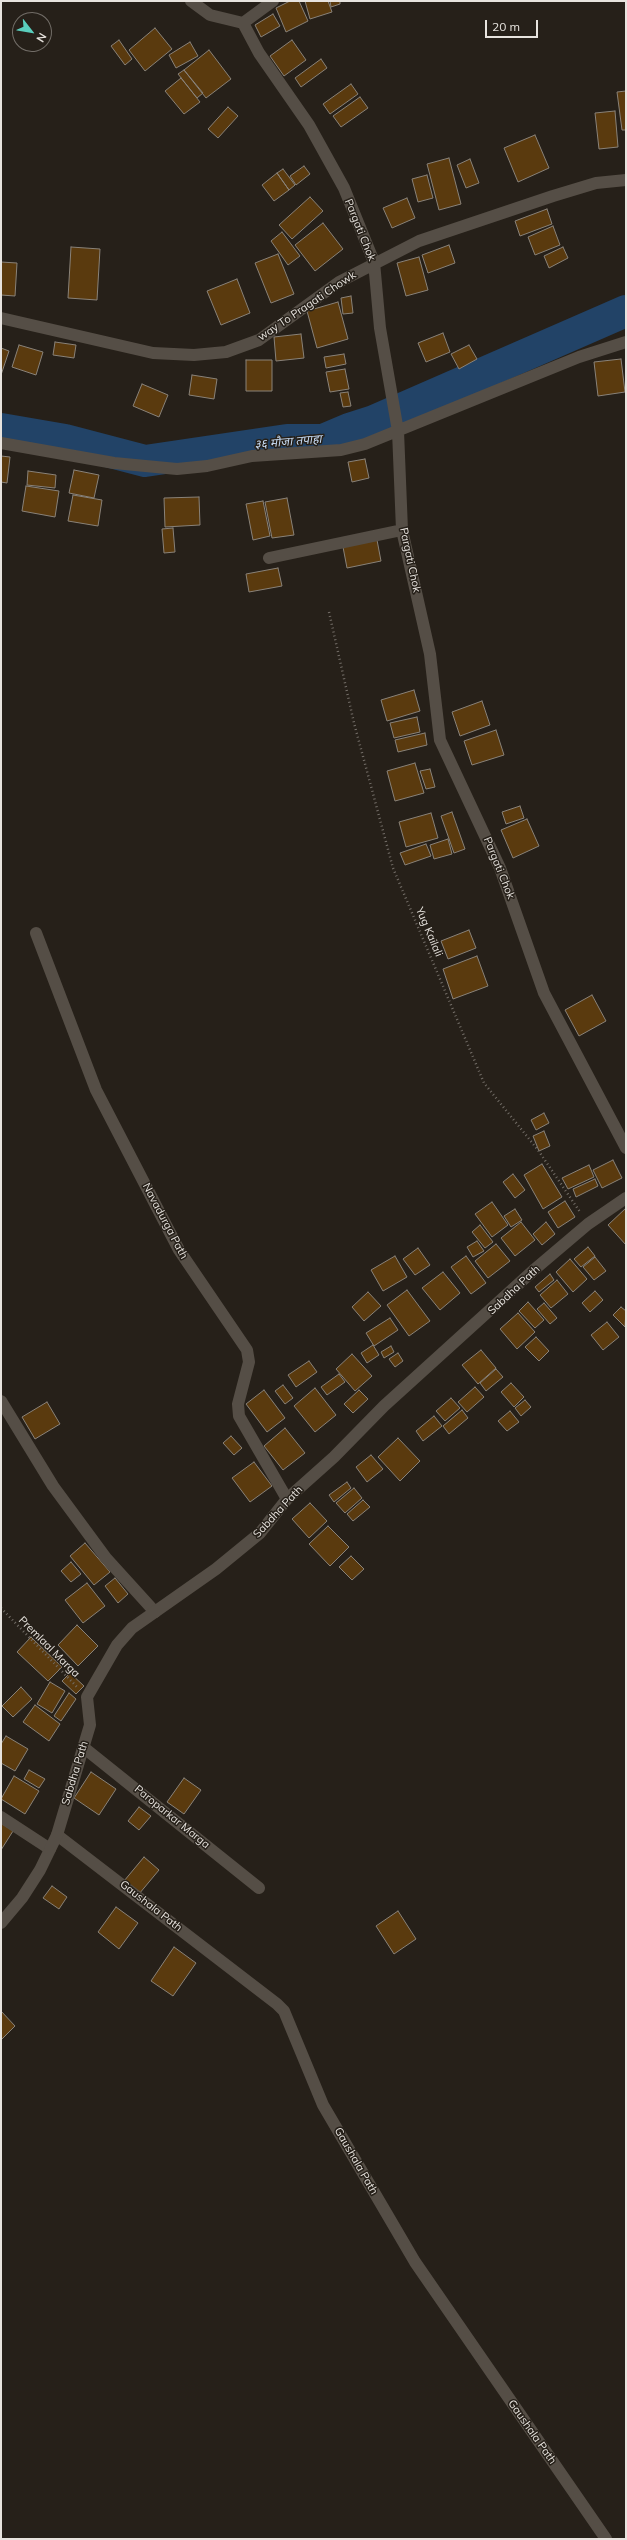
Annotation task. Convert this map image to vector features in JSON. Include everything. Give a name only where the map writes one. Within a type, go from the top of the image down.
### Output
[{"type":"street","points":[[191,1],[210,15],[243,23],[273,1]]},
{"type":"street","name":"Pargati Chok","points":[[243,23],[259,53],[309,125],[340,182],[374,262],[380,328],[397,428],[402,530],[430,654],[440,740],[500,868],[544,993],[626,1148]]},
{"type":"street","name":"way To Pragati Chowk","points":[[1,318],[153,353],[194,355],[226,352],[258,340],[339,282],[374,262],[419,241],[537,201],[596,184],[626,180]]},
{"type":"street","points":[[1,443],[114,463],[177,469],[207,466],[252,456],[341,450],[579,357],[626,342]]},
{"type":"street","points":[[269,558],[402,530]]},
{"type":"street","name":"Navadurga Path","points":[[36,934],[96,1090],[179,1250],[247,1350],[249,1362],[238,1404],[239,1416],[287,1499]]},
{"type":"street","name":"Sabdha Path","points":[[1,1923],[22,1898],[57,1835],[90,1725],[87,1697],[117,1645],[132,1628],[216,1569],[260,1534],[287,1499],[334,1457],[384,1406],[588,1224],[626,1198]]},
{"type":"street","points":[[1,1401],[53,1486],[102,1552],[155,1612]]},
{"type":"street","name":"Paroparkar Marga","points":[[83,1748],[259,1888]]},
{"type":"street","points":[[1,1817],[50,1849]]},
{"type":"street","name":"Gaushala Path","points":[[57,1835],[277,2004],[284,2011],[323,2105],[415,2262],[606,2539]]},
{"type":"path","name":"Yug Kailali","points":[[329,612],[354,724],[393,868],[408,904],[484,1083],[538,1150],[588,1224]]},
{"type":"path","name":"Premlaal Marga","points":[[1,1608],[87,1697]]},
{"type":"building","points":[[290,1],[299,1],[308,21],[286,32],[276,8]]},
{"type":"building","points":[[305,1],[328,1],[332,12],[310,19]]},
{"type":"building","points":[[330,1],[340,1],[340,4],[331,7]]},
{"type":"building","points":[[273,14],[280,26],[261,37],[255,25]]},
{"type":"building","points":[[155,28],[172,49],[145,71],[129,50]]},
{"type":"building","points":[[119,40],[132,59],[125,65],[111,46]]},
{"type":"building","points":[[292,40],[306,60],[284,76],[270,56]]},
{"type":"building","points":[[190,42],[198,56],[176,68],[169,55]]},
{"type":"building","points":[[209,50],[231,79],[206,98],[184,70]]},
{"type":"building","points":[[321,59],[327,68],[301,87],[295,78]]},
{"type":"building","points":[[184,70],[203,93],[197,98],[178,74]]},
{"type":"building","points":[[181,78],[200,102],[184,114],[165,91]]},
{"type":"building","points":[[351,84],[358,94],[330,114],[323,104]]},
{"type":"building","points":[[626,91],[626,130],[622,130],[617,92]]},
{"type":"building","points":[[360,97],[368,108],[341,127],[333,116]]},
{"type":"building","points":[[228,107],[238,116],[218,138],[208,129]]},
{"type":"building","points":[[615,111],[618,147],[599,149],[595,113]]},
{"type":"building","points":[[535,135],[549,168],[518,182],[504,148]]},
{"type":"building","points":[[449,158],[461,204],[439,210],[427,164]]},
{"type":"building","points":[[470,159],[479,183],[466,188],[457,165]]},
{"type":"building","points":[[304,166],[310,174],[296,185],[290,176]]},
{"type":"building","points":[[283,169],[295,185],[289,190],[277,173]]},
{"type":"building","points":[[277,173],[289,190],[274,201],[262,185]]},
{"type":"building","points":[[427,175],[433,198],[418,202],[412,179]]},
{"type":"building","points":[[310,197],[323,211],[292,239],[279,225]]},
{"type":"building","points":[[407,198],[415,218],[392,228],[383,208]]},
{"type":"building","points":[[547,209],[552,224],[520,236],[515,221]]},
{"type":"building","points":[[323,223],[343,249],[315,271],[295,245]]},
{"type":"building","points":[[553,226],[560,245],[535,255],[528,237]]},
{"type":"building","points":[[282,232],[300,256],[288,265],[271,241]]},
{"type":"building","points":[[449,245],[455,263],[428,273],[422,255]]},
{"type":"building","points":[[71,247],[100,249],[97,300],[68,298]]},
{"type":"building","points":[[563,247],[568,258],[549,268],[544,256]]},
{"type":"building","points":[[278,254],[294,294],[271,303],[255,263]]},
{"type":"building","points":[[419,257],[428,290],[406,296],[397,263]]},
{"type":"building","points":[[1,262],[17,263],[15,296],[1,295]]},
{"type":"building","points":[[237,279],[250,313],[221,325],[207,291]]},
{"type":"building","points":[[351,296],[353,313],[343,314],[341,298]]},
{"type":"building","points":[[338,302],[348,339],[317,348],[307,311]]},
{"type":"building","points":[[443,333],[450,352],[426,362],[418,343]]},
{"type":"building","points":[[301,334],[304,358],[276,361],[274,337]]},
{"type":"building","points":[[55,342],[76,345],[74,358],[53,355]]},
{"type":"building","points":[[19,345],[43,352],[36,375],[12,367]]},
{"type":"building","points":[[469,345],[477,359],[459,369],[451,354]]},
{"type":"building","points":[[1,348],[9,351],[1,375]]},
{"type":"building","points":[[344,354],[346,364],[326,368],[324,357]]},
{"type":"building","points":[[621,359],[625,392],[598,396],[594,362]]},
{"type":"building","points":[[246,360],[272,360],[272,391],[246,391]]},
{"type":"building","points":[[345,369],[349,389],[330,392],[326,372]]},
{"type":"building","points":[[192,375],[217,379],[214,399],[189,395]]},
{"type":"building","points":[[142,384],[168,395],[159,417],[133,406]]},
{"type":"building","points":[[348,392],[351,406],[343,407],[340,393]]},
{"type":"building","points":[[1,456],[10,457],[7,483],[1,482]]},
{"type":"building","points":[[365,459],[369,478],[352,482],[348,462]]},
{"type":"building","points":[[74,470],[99,475],[94,498],[69,493]]},
{"type":"building","points":[[28,471],[56,475],[55,488],[27,485]]},
{"type":"building","points":[[26,486],[59,491],[55,517],[22,511]]},
{"type":"building","points":[[73,495],[102,500],[98,526],[68,521]]},
{"type":"building","points":[[199,497],[200,525],[165,527],[164,498]]},
{"type":"building","points":[[287,498],[294,535],[272,538],[265,502]]},
{"type":"building","points":[[263,501],[270,536],[253,540],[246,504]]},
{"type":"building","points":[[173,528],[175,552],[164,553],[162,529]]},
{"type":"building","points":[[377,540],[381,561],[347,568],[343,547]]},
{"type":"building","points":[[278,568],[282,586],[249,592],[246,574]]},
{"type":"building","points":[[414,690],[420,711],[387,721],[381,700]]},
{"type":"building","points":[[482,701],[490,725],[460,736],[452,712]]},
{"type":"building","points":[[417,717],[420,732],[394,738],[390,723]]},
{"type":"building","points":[[496,730],[504,755],[472,765],[464,741]]},
{"type":"building","points":[[425,733],[427,745],[398,752],[395,740]]},
{"type":"building","points":[[415,763],[424,793],[395,801],[387,771]]},
{"type":"building","points":[[430,769],[435,787],[426,789],[420,771]]},
{"type":"building","points":[[520,806],[524,818],[506,824],[502,812]]},
{"type":"building","points":[[452,812],[465,849],[454,853],[441,816]]},
{"type":"building","points":[[431,813],[438,838],[406,847],[399,822]]},
{"type":"building","points":[[527,819],[539,846],[513,858],[501,830]]},
{"type":"building","points":[[448,839],[452,854],[434,859],[430,845]]},
{"type":"building","points":[[426,844],[431,856],[405,865],[400,853]]},
{"type":"building","points":[[469,930],[476,948],[448,959],[441,941]]},
{"type":"building","points":[[477,956],[488,986],[453,999],[443,969]]},
{"type":"building","points":[[592,995],[606,1021],[579,1036],[565,1010]]},
{"type":"building","points":[[544,1113],[549,1123],[536,1130],[531,1120]]},
{"type":"building","points":[[544,1131],[550,1146],[539,1151],[533,1136]]},
{"type":"building","points":[[613,1160],[622,1178],[602,1188],[593,1170]]},
{"type":"building","points":[[542,1164],[562,1197],[543,1209],[524,1175]]},
{"type":"building","points":[[589,1165],[594,1177],[568,1189],[562,1178]]},
{"type":"building","points":[[513,1174],[525,1190],[515,1198],[503,1182]]},
{"type":"building","points":[[595,1179],[598,1186],[576,1197],[573,1189]]},
{"type":"building","points":[[565,1201],[575,1217],[558,1228],[548,1212]]},
{"type":"building","points":[[492,1202],[508,1225],[492,1237],[475,1214]]},
{"type":"building","points":[[626,1208],[626,1245],[608,1225]]},
{"type":"building","points":[[515,1209],[522,1220],[511,1227],[504,1216]]},
{"type":"building","points":[[521,1222],[535,1240],[515,1256],[501,1238]]},
{"type":"building","points":[[546,1222],[555,1234],[542,1245],[533,1234]]},
{"type":"building","points":[[480,1225],[493,1242],[485,1248],[472,1232]]},
{"type":"building","points":[[477,1241],[484,1251],[473,1257],[467,1247]]},
{"type":"building","points":[[496,1244],[510,1261],[488,1278],[475,1261]]},
{"type":"building","points":[[588,1247],[595,1256],[581,1267],[574,1259]]},
{"type":"building","points":[[418,1248],[430,1265],[415,1275],[403,1259]]},
{"type":"building","points":[[395,1256],[407,1277],[383,1291],[371,1270]]},
{"type":"building","points":[[466,1256],[486,1283],[471,1294],[451,1267]]},
{"type":"building","points":[[595,1257],[606,1271],[594,1280],[583,1267]]},
{"type":"building","points":[[570,1259],[587,1279],[573,1292],[556,1272]]},
{"type":"building","points":[[443,1272],[460,1293],[440,1310],[422,1288]]},
{"type":"building","points":[[550,1274],[554,1280],[539,1292],[535,1287]]},
{"type":"building","points":[[557,1280],[568,1294],[551,1308],[540,1295]]},
{"type":"building","points":[[407,1290],[430,1321],[409,1336],[387,1305]]},
{"type":"building","points":[[595,1291],[603,1300],[590,1312],[582,1303]]},
{"type":"building","points":[[368,1292],[381,1306],[364,1321],[352,1307]]},
{"type":"building","points":[[528,1302],[544,1320],[535,1328],[519,1311]]},
{"type":"building","points":[[544,1303],[557,1318],[550,1324],[537,1309]]},
{"type":"building","points":[[621,1307],[626,1311],[625,1327],[613,1315]]},
{"type":"building","points":[[518,1313],[535,1332],[517,1349],[500,1329]]},
{"type":"building","points":[[390,1318],[398,1330],[374,1346],[366,1333]]},
{"type":"building","points":[[607,1322],[619,1337],[603,1350],[591,1335]]},
{"type":"building","points":[[536,1337],[549,1351],[539,1361],[525,1347]]},
{"type":"building","points":[[373,1345],[379,1355],[367,1363],[361,1353]]},
{"type":"building","points":[[391,1346],[394,1352],[384,1358],[381,1352]]},
{"type":"building","points":[[481,1350],[496,1368],[478,1384],[462,1365]]},
{"type":"building","points":[[398,1353],[403,1361],[395,1367],[389,1359]]},
{"type":"building","points":[[352,1354],[372,1376],[355,1391],[336,1369]]},
{"type":"building","points":[[309,1361],[317,1372],[296,1387],[288,1375]]},
{"type":"building","points":[[496,1369],[503,1377],[486,1391],[480,1383]]},
{"type":"building","points":[[339,1374],[345,1382],[327,1395],[321,1387]]},
{"type":"building","points":[[511,1383],[524,1397],[514,1407],[501,1392]]},
{"type":"building","points":[[283,1385],[293,1398],[285,1404],[275,1391]]},
{"type":"building","points":[[475,1387],[484,1397],[467,1412],[458,1402]]},
{"type":"building","points":[[315,1388],[336,1415],[315,1432],[294,1406]]},
{"type":"building","points":[[264,1390],[285,1418],[267,1432],[246,1404]]},
{"type":"building","points":[[359,1390],[368,1399],[353,1413],[344,1404]]},
{"type":"building","points":[[451,1398],[460,1408],[445,1421],[436,1411]]},
{"type":"building","points":[[525,1400],[531,1407],[521,1416],[515,1408]]},
{"type":"building","points":[[47,1402],[60,1424],[35,1439],[22,1417]]},
{"type":"building","points":[[462,1410],[468,1418],[449,1434],[443,1426]]},
{"type":"building","points":[[510,1411],[519,1422],[507,1431],[498,1421]]},
{"type":"building","points":[[434,1416],[442,1426],[423,1441],[416,1431]]},
{"type":"building","points":[[285,1428],[305,1453],[283,1470],[264,1446]]},
{"type":"building","points":[[231,1436],[242,1448],[234,1455],[223,1443]]},
{"type":"building","points":[[398,1438],[420,1461],[400,1481],[378,1457]]},
{"type":"building","points":[[371,1455],[383,1469],[367,1482],[356,1467]]},
{"type":"building","points":[[254,1462],[272,1486],[250,1502],[232,1478]]},
{"type":"building","points":[[347,1482],[351,1488],[334,1502],[329,1495]]},
{"type":"building","points":[[354,1488],[362,1498],[345,1513],[336,1503]]},
{"type":"building","points":[[363,1500],[370,1507],[353,1521],[347,1514]]},
{"type":"building","points":[[310,1503],[327,1521],[309,1538],[292,1519]]},
{"type":"building","points":[[328,1526],[349,1547],[330,1566],[309,1544]]},
{"type":"building","points":[[85,1543],[110,1572],[94,1585],[70,1556]]},
{"type":"building","points":[[351,1556],[364,1569],[352,1580],[339,1567]]},
{"type":"building","points":[[71,1562],[81,1574],[71,1582],[61,1571]]},
{"type":"building","points":[[115,1578],[128,1594],[118,1603],[105,1586]]},
{"type":"building","points":[[87,1583],[105,1606],[83,1623],[65,1600]]},
{"type":"building","points":[[77,1625],[98,1646],[78,1666],[58,1645]]},
{"type":"building","points":[[31,1637],[62,1667],[48,1681],[17,1652]]},
{"type":"building","points":[[70,1673],[84,1686],[76,1694],[62,1681]]},
{"type":"building","points":[[50,1682],[65,1691],[52,1713],[37,1704]]},
{"type":"building","points":[[21,1687],[32,1699],[13,1717],[2,1706]]},
{"type":"building","points":[[69,1693],[76,1699],[61,1721],[54,1716]]},
{"type":"building","points":[[35,1705],[60,1724],[49,1741],[23,1722]]},
{"type":"building","points":[[6,1736],[28,1749],[15,1771],[1,1763],[1,1744]]},
{"type":"building","points":[[29,1770],[45,1779],[39,1788],[24,1779]]},
{"type":"building","points":[[91,1772],[116,1789],[99,1815],[74,1798]]},
{"type":"building","points":[[14,1776],[39,1791],[25,1814],[1,1799]]},
{"type":"building","points":[[184,1778],[201,1790],[184,1814],[167,1802]]},
{"type":"building","points":[[139,1807],[151,1816],[139,1830],[128,1821]]},
{"type":"building","points":[[1,1823],[13,1831],[1,1850]]},
{"type":"building","points":[[144,1857],[159,1870],[139,1894],[124,1881]]},
{"type":"building","points":[[52,1886],[67,1897],[59,1909],[43,1898]]},
{"type":"building","points":[[116,1907],[138,1923],[119,1949],[98,1932]]},
{"type":"building","points":[[398,1911],[416,1939],[394,1954],[376,1926]]},
{"type":"building","points":[[174,1947],[196,1963],[173,1996],[151,1981]]},
{"type":"building","points":[[1,2011],[15,2026],[1,2040]]},
{"type":"waterway","name":"३६ मौजा तपाहा","points":[[1,429],[65,440],[145,461],[287,440],[323,440],[349,429],[374,421],[626,311]]}]
